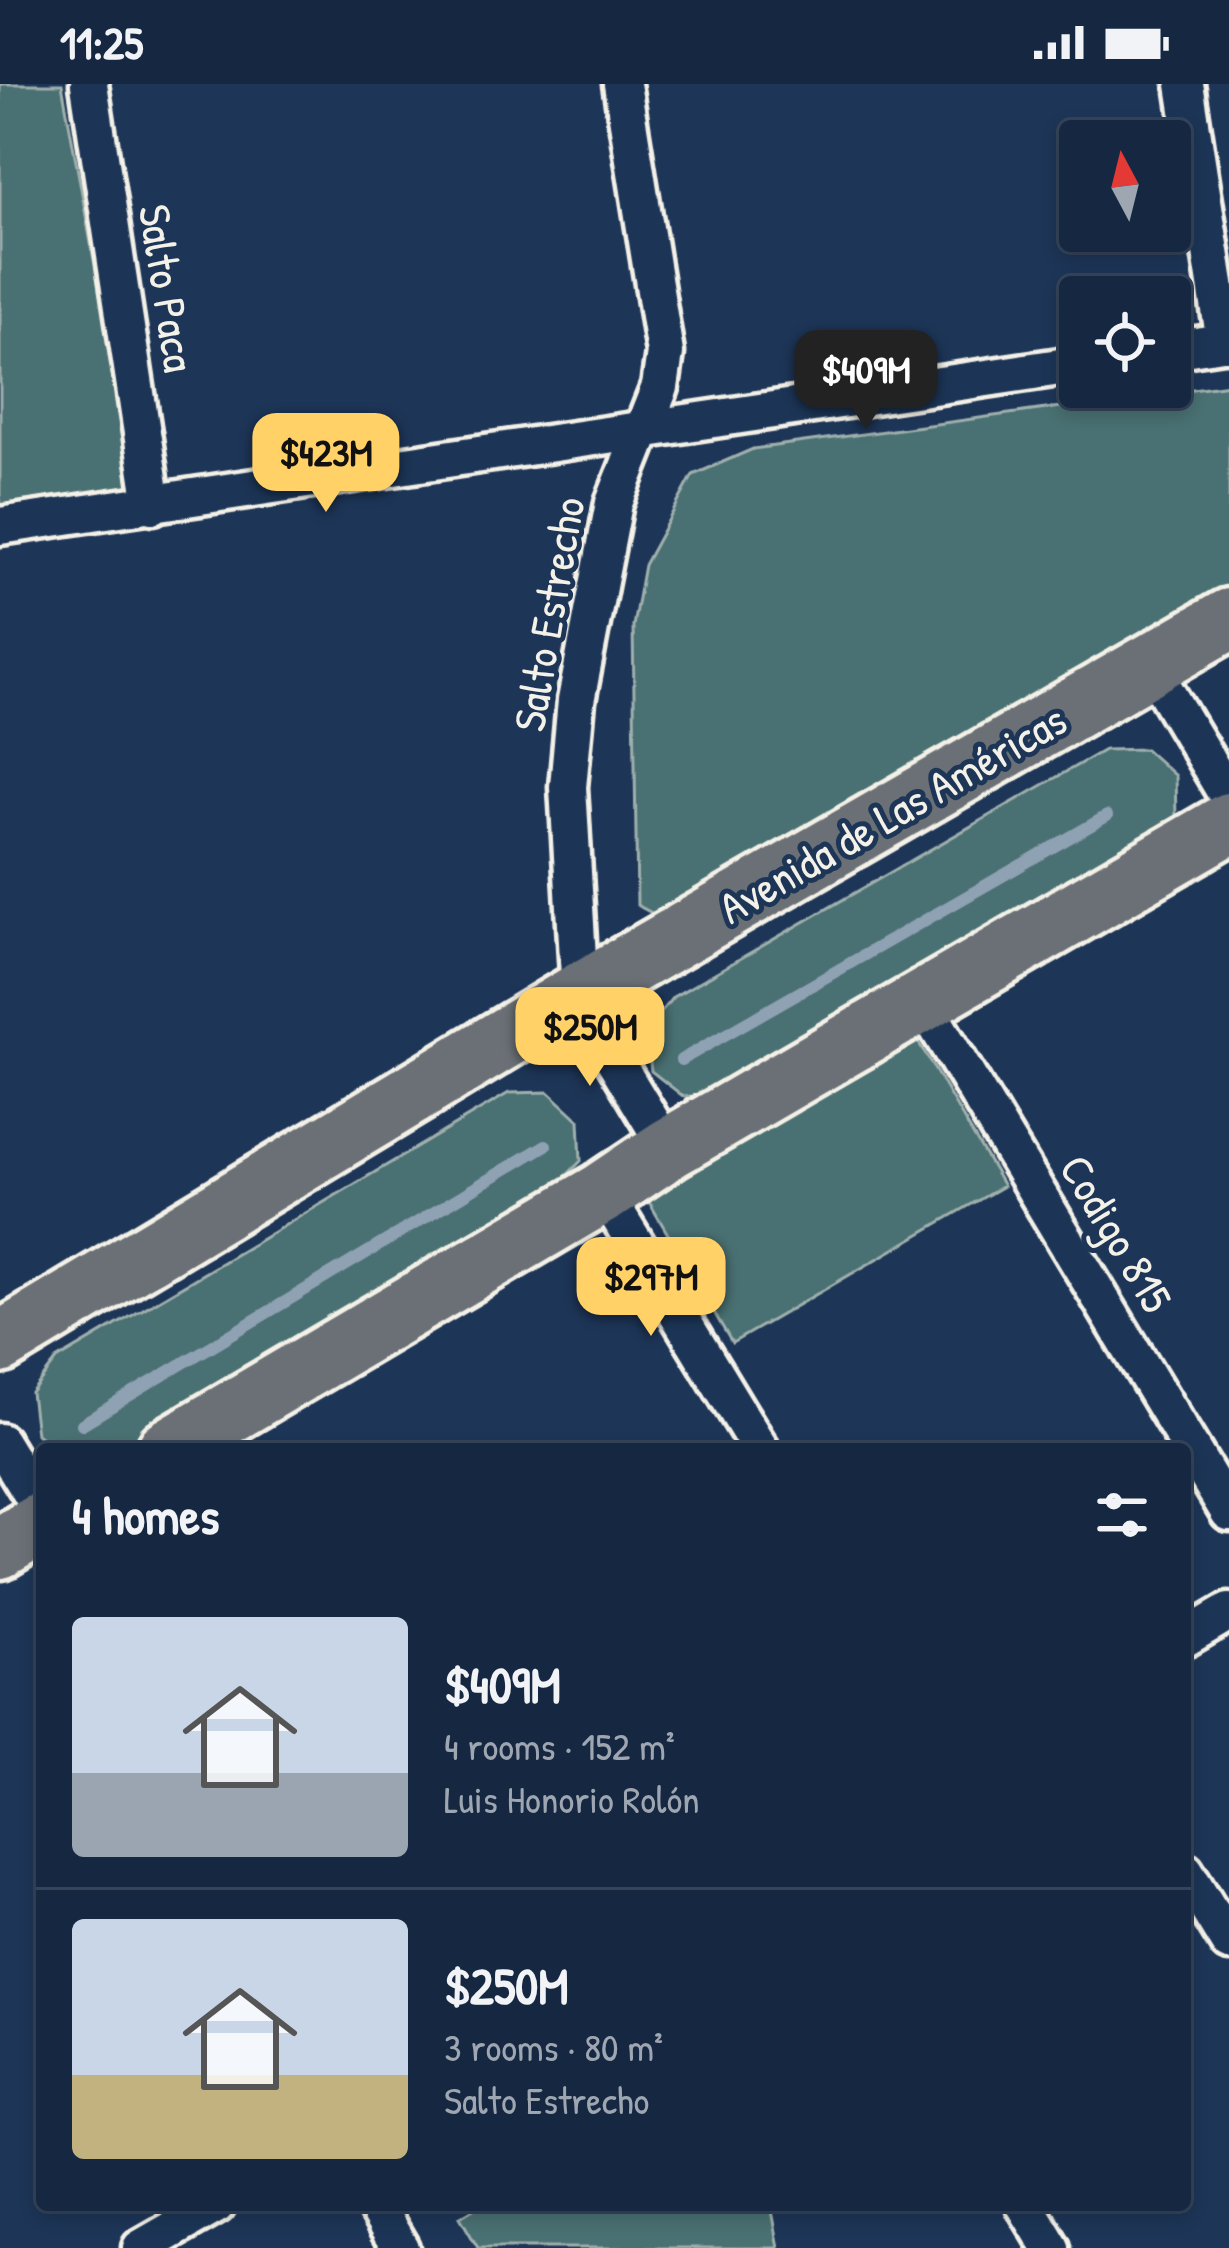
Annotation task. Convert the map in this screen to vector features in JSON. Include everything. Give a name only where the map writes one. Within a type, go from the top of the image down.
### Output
[{"type":"main road","name":"Avenida de Las Américas","points":[[0,1343],[580,993],[1229,620]]},
{"type":"main road","points":[[178,1443],[604,1192],[668,1149],[1229,823]]},
{"type":"main road","points":[[0,1548],[36,1527]]},
{"type":"street","name":"Salto Paca","points":[[89,84],[153,506]]},
{"type":"street","name":"Salto Estrecho","points":[[622,84],[665,353],[660,387],[614,503],[576,700],[568,788],[580,993],[668,1149]]},
{"type":"street","points":[[1185,84],[1227,342],[1191,347]]},
{"type":"street","points":[[0,526],[1059,367]]},
{"type":"street","points":[[1150,664],[1229,798]]},
{"type":"street","name":"Codigo 815","points":[[923,1004],[1187,1443]]},
{"type":"street","points":[[604,1192],[756,1443]]},
{"type":"street","points":[[0,1442],[36,1501]]},
{"type":"street","name":"Codigo 815","points":[[1191,1449],[1229,1512]]},
{"type":"street","points":[[1191,1634],[1229,1612]]},
{"type":"street","points":[[1191,1881],[1229,1943]]},
{"type":"street","points":[[141,2248],[206,2211]]},
{"type":"street","points":[[378,2211],[400,2248]]},
{"type":"street","points":[[1029,2211],[1051,2248]]},
{"type":"green space","points":[[0,84],[62,84],[138,502],[0,526]]},
{"type":"green space","points":[[1229,384],[1229,589],[661,918],[637,905],[633,626],[644,565],[693,475],[753,449],[1059,407],[1191,408],[1191,389]]},
{"type":"green space","points":[[1145,749],[1175,776],[1176,817],[1148,847],[725,1092],[684,1097],[651,1071],[646,1030],[673,997],[1104,750]]},
{"type":"green space","points":[[913,1033],[1003,1186],[732,1343],[642,1190]]},
{"type":"green space","points":[[549,1092],[579,1120],[581,1161],[552,1190],[131,1443],[47,1443],[36,1434],[31,1393],[57,1360],[509,1093]]},
{"type":"green space","points":[[470,2211],[772,2211],[779,2248],[478,2248],[460,2217]]},
{"type":"waterway","points":[[681,1060],[1107,816]]},
{"type":"waterway","points":[[82,1424],[546,1145]]}]
